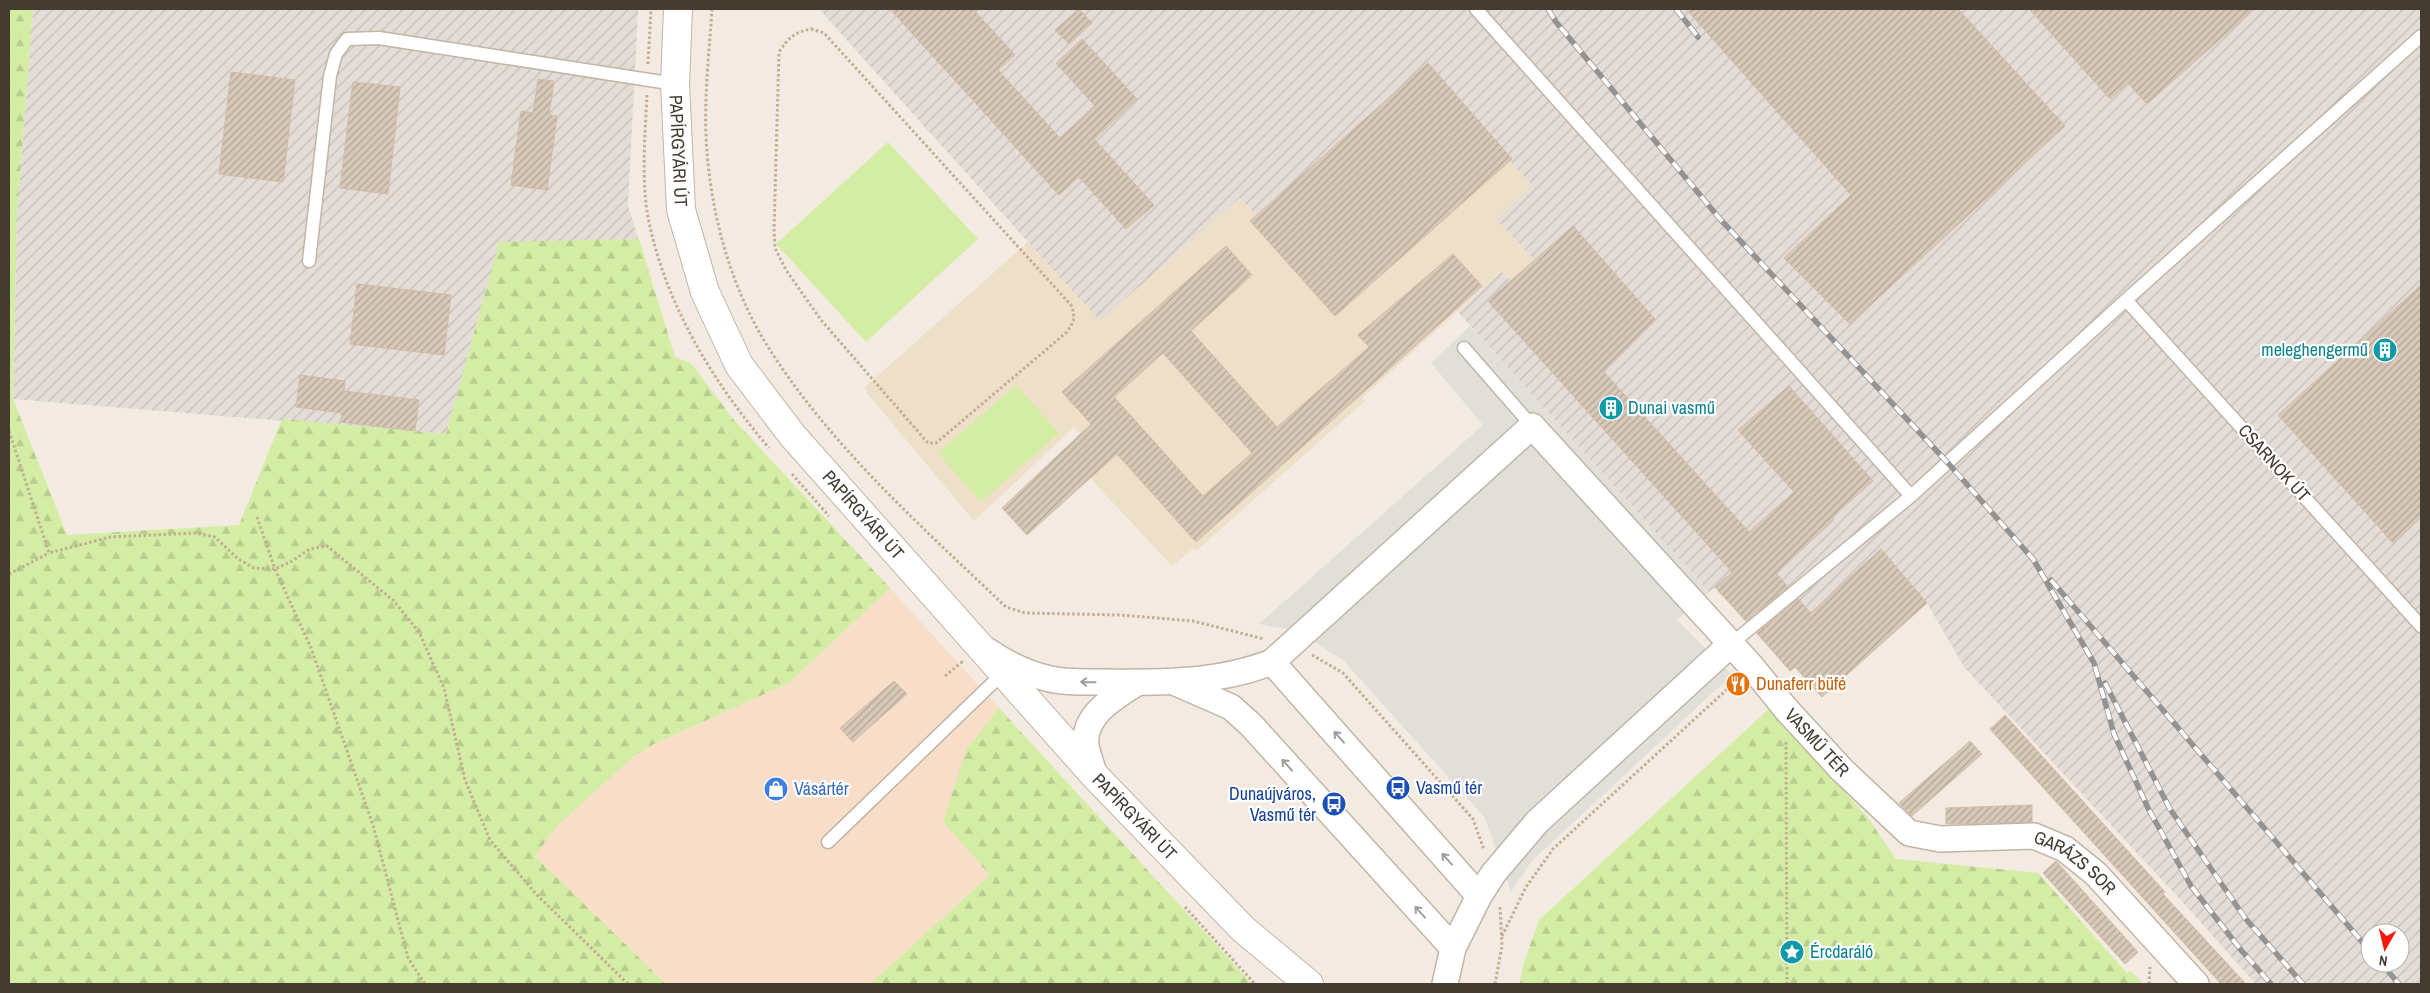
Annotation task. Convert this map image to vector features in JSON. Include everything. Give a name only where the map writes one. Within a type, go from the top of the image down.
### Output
[{"type":"street","name":"PAPÍRGYÁRI ÚT","points":[[678,9],[675,84],[681,210],[705,292],[739,365],[792,435],[977,644],[1095,776],[1243,929]]},
{"type":"street","points":[[977,644],[1005,663],[1051,679],[1137,683],[1248,672],[1281,654],[1532,426]]},
{"type":"street","name":"VASMŰ TÉR","points":[[1532,426],[1752,667],[1786,709],[1842,770],[1910,833]]},
{"type":"street","points":[[1445,984],[1452,948],[1479,896],[1493,874],[1537,822],[1731,644]]},
{"type":"street","points":[[1281,654],[1479,896]]},
{"type":"street","points":[[1172,681],[1231,707],[1251,725],[1452,948]]},
{"type":"street","points":[[1095,776],[1086,745],[1088,727],[1095,715],[1110,700],[1137,683]]},
{"type":"street","name":"GARÁZS SOR","points":[[1910,833],[1940,840],[2034,836],[2065,849],[2096,874],[2196,984]]},
{"type":"street","points":[[1243,929],[1286,984]]},
{"type":"street","points":[[1243,929],[1309,984]]},
{"type":"lane","points":[[1476,9],[1912,496]]},
{"type":"lane","points":[[1731,644],[1912,496],[2126,300],[2421,36]]},
{"type":"lane","points":[[308,261],[330,76],[336,54],[347,39],[379,38],[675,84]]},
{"type":"lane","name":"CSARNOK ÚT","points":[[2126,300],[2421,626]]},
{"type":"lane","points":[[1464,348],[1532,426]]},
{"type":"lane","points":[[828,842],[1004,672]]},
{"type":"path","points":[[712,9],[706,99],[706,151],[713,203],[726,253],[745,303],[765,342],[816,413],[866,471],[915,521],[1006,607],[1025,613],[1120,615],[1192,621],[1281,654],[1318,657],[1343,673],[1473,819],[1500,897],[1502,937],[1495,984]]},
{"type":"path","points":[[811,29],[824,33],[1071,305],[1074,312],[1074,321],[1067,332],[936,443],[928,443],[821,320],[786,270],[775,248],[777,69],[779,52],[787,40],[799,32],[811,29]]},
{"type":"path","points":[[9,431],[49,553]]},
{"type":"path","points":[[257,517],[275,568],[311,648],[373,825],[408,958],[425,984]]},
{"type":"path","points":[[9,574],[49,553],[110,537],[195,533],[215,537],[238,559],[254,568],[275,568],[292,561],[310,549],[327,546],[394,601],[419,632],[444,688],[465,780],[490,840],[536,894],[628,984]]},
{"type":"path","points":[[1502,937],[1526,887],[1553,849],[1752,667]]},
{"type":"path","points":[[1786,709],[1787,984]]},
{"type":"shaded area","points":[[33,9],[638,9],[628,205],[656,298],[490,275],[446,434],[13,399],[17,215]]},
{"type":"shaded area","points":[[819,9],[2421,9],[2421,984],[2256,984],[2177,896],[1964,667],[1927,603],[1822,697],[1795,667],[1790,671],[1715,588],[1709,592],[1458,312],[1501,272],[1534,261],[1495,219],[1268,228],[1240,198],[1100,322]]},
{"type":"shaded area","points":[[1432,76],[1532,185],[1496,219],[1535,260],[1511,281],[1501,272],[1362,398],[1365,401],[1196,551],[1194,548],[1172,566],[1090,478],[1107,463],[1074,427],[974,521],[866,392],[865,387],[1028,242],[1100,321],[1240,198],[1268,227]]},
{"type":"shaded area","points":[[1470,326],[1709,592],[1677,620],[1732,675],[1532,861],[1511,892],[1485,818],[1343,660],[1297,631],[1259,624],[1483,425],[1431,363]]},
{"type":"shaded area","name":"Vásártér","points":[[890,588],[999,708],[967,748],[990,875],[870,984],[666,984],[535,856],[556,827],[635,755],[654,744],[789,683]]},
{"type":"green space","points":[[9,9],[33,9],[17,215],[13,399],[67,535],[239,525],[282,419],[446,434],[499,242],[639,239],[675,357],[691,363],[733,419],[890,588],[789,683],[654,744],[635,755],[556,827],[535,856],[666,984],[9,984]]},
{"type":"green space","points":[[888,142],[978,239],[866,342],[776,244]]},
{"type":"green space","points":[[1016,385],[1059,433],[981,502],[938,453]]},
{"type":"green space","points":[[999,708],[1252,984],[870,984],[990,875],[943,822],[967,748]]},
{"type":"green space","points":[[1770,708],[1868,818],[1896,859],[2038,873],[2127,973],[2131,971],[2143,984],[1520,984],[1523,965],[1539,920]]},
{"type":"building","points":[[890,9],[973,9],[1015,55],[998,70],[1060,138],[1095,106],[1056,63],[1082,39],[1137,99],[1094,139],[1154,205],[1126,229],[1079,177],[1059,195]]},
{"type":"building","points":[[1079,9],[1092,23],[1069,44],[1055,30]]},
{"type":"building","points":[[1686,9],[1958,9],[2065,126],[1850,324],[1784,258],[1851,195]]},
{"type":"building","points":[[2029,9],[2254,9],[2147,104],[2128,83],[2110,99]]},
{"type":"building","points":[[1428,63],[1512,159],[1335,316],[1250,221]]},
{"type":"building","points":[[231,72],[295,80],[283,182],[219,174]]},
{"type":"building","points":[[538,79],[554,81],[549,115],[557,116],[547,190],[511,185],[521,111],[533,113]]},
{"type":"building","points":[[353,82],[400,87],[388,194],[340,188]]},
{"type":"building","name":"Dunai vasmű","points":[[1573,226],[1655,319],[1603,371],[1749,532],[1794,492],[1738,430],[1789,386],[1873,481],[1832,517],[1834,520],[1776,573],[1788,587],[1746,621],[1715,587],[1732,572],[1488,301]]},
{"type":"building","points":[[1226,246],[1252,275],[1191,331],[1277,427],[1369,347],[1358,335],[1453,254],[1482,286],[1196,542],[1117,454],[1027,535],[1002,508],[1091,424],[1062,392]],"holes":[[[1163,353],[1252,453],[1203,496],[1114,397]]]},
{"type":"building","points":[[357,284],[451,295],[444,355],[350,344]]},
{"type":"building","name":"meleghengermű","points":[[2421,285],[2421,517],[2393,543],[2278,415]]},
{"type":"building","points":[[300,375],[345,381],[344,391],[419,400],[415,431],[340,422],[342,413],[296,407]]},
{"type":"building","points":[[1881,549],[1927,603],[1822,697],[1795,667],[1790,671],[1757,633],[1798,599],[1811,613]]},
{"type":"building","points":[[894,681],[907,694],[853,742],[840,728]]},
{"type":"building","points":[[2005,715],[2165,892],[2163,894],[2246,984],[2221,984],[1990,729]]},
{"type":"building","points":[[1970,741],[1982,754],[1912,816],[1899,803]]},
{"type":"building","points":[[2032,805],[2032,822],[1946,824],[1946,808]]},
{"type":"building","points":[[2056,861],[2138,952],[2125,964],[2043,873]]},
{"type":"railway","points":[[1548,9],[1556,22],[1720,219],[1948,463],[2033,559],[2094,663],[2114,734],[2148,808],[2191,886],[2241,950],[2271,984]]},
{"type":"railway","points":[[1676,9],[1698,37]]},
{"type":"railway","points":[[2051,580],[2360,939]]},
{"type":"railway","points":[[2105,683],[2170,809],[2245,918],[2303,984]]},
{"type":"railway","points":[[2390,973],[2399,984]]},
{"type":"place","name":"meleghengermű","points":[[2385,350]]},
{"type":"place","name":"Dunai vasmű","points":[[1611,408]]},
{"type":"place","name":"Dunaferr büfé","points":[[1738,684]]},
{"type":"place","name":"Vasmű tér","points":[[1398,788]]},
{"type":"place","name":"Vásártér","points":[[776,789]]},
{"type":"place","name":"Dunaújváros, Vasmű tér","points":[[1334,804]]},
{"type":"place","name":"Ércdaráló","points":[[1792,952]]}]
